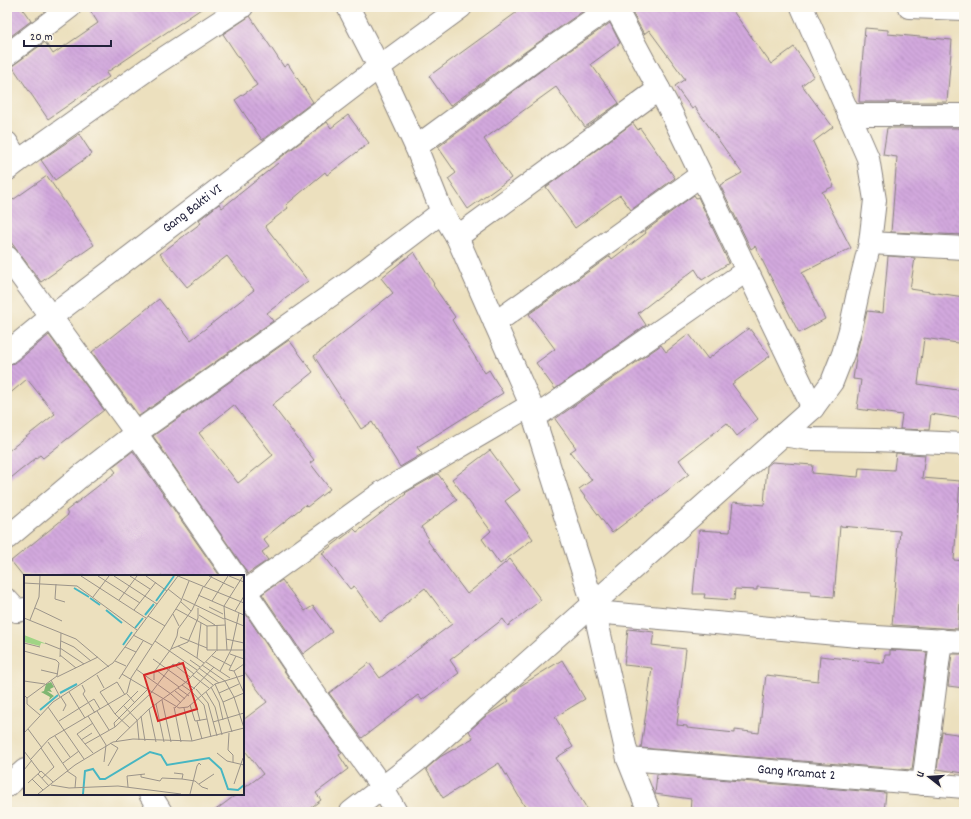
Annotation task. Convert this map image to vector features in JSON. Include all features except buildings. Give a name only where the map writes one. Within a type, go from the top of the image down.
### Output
[{"type":"street","points":[[7,55],[70,7]]},
{"type":"street","points":[[10,159],[242,7]]},
{"type":"street","points":[[348,7],[379,67],[416,147],[442,212],[457,237],[495,322],[532,411],[594,608],[628,759],[648,812]]},
{"type":"street","name":"Gang Bakti VI","points":[[7,354],[51,317],[379,67],[461,7]]},
{"type":"street","points":[[416,147],[543,54],[611,7]]},
{"type":"street","points":[[615,7],[659,89],[746,272],[813,408]]},
{"type":"street","points":[[351,812],[418,760],[594,608],[813,408],[832,382],[843,354],[850,330],[870,244],[876,200],[868,158],[802,7]]},
{"type":"street","points":[[909,7],[964,8]]},
{"type":"street","points":[[457,237],[659,89]]},
{"type":"street","points":[[849,115],[964,115]]},
{"type":"street","points":[[495,322],[701,175]]},
{"type":"street","points":[[7,538],[82,475],[136,433],[345,286],[442,212]]},
{"type":"street","points":[[870,244],[964,248]]},
{"type":"street","points":[[7,256],[136,433],[233,575]]},
{"type":"street","points":[[244,585],[384,491],[532,411],[746,272]]},
{"type":"street","points":[[782,436],[810,439],[964,444]]},
{"type":"street","points":[[244,591],[318,699],[382,787],[396,812]]},
{"type":"street","points":[[7,600],[17,611],[24,610]]},
{"type":"street","points":[[594,608],[858,636],[964,642]]},
{"type":"street","points":[[923,784],[941,640]]},
{"type":"street","name":"Gang Kramat 2","points":[[628,759],[964,787]]},
{"type":"street","points":[[7,786],[24,771]]},
{"type":"street","points":[[151,795],[162,812]]}]
